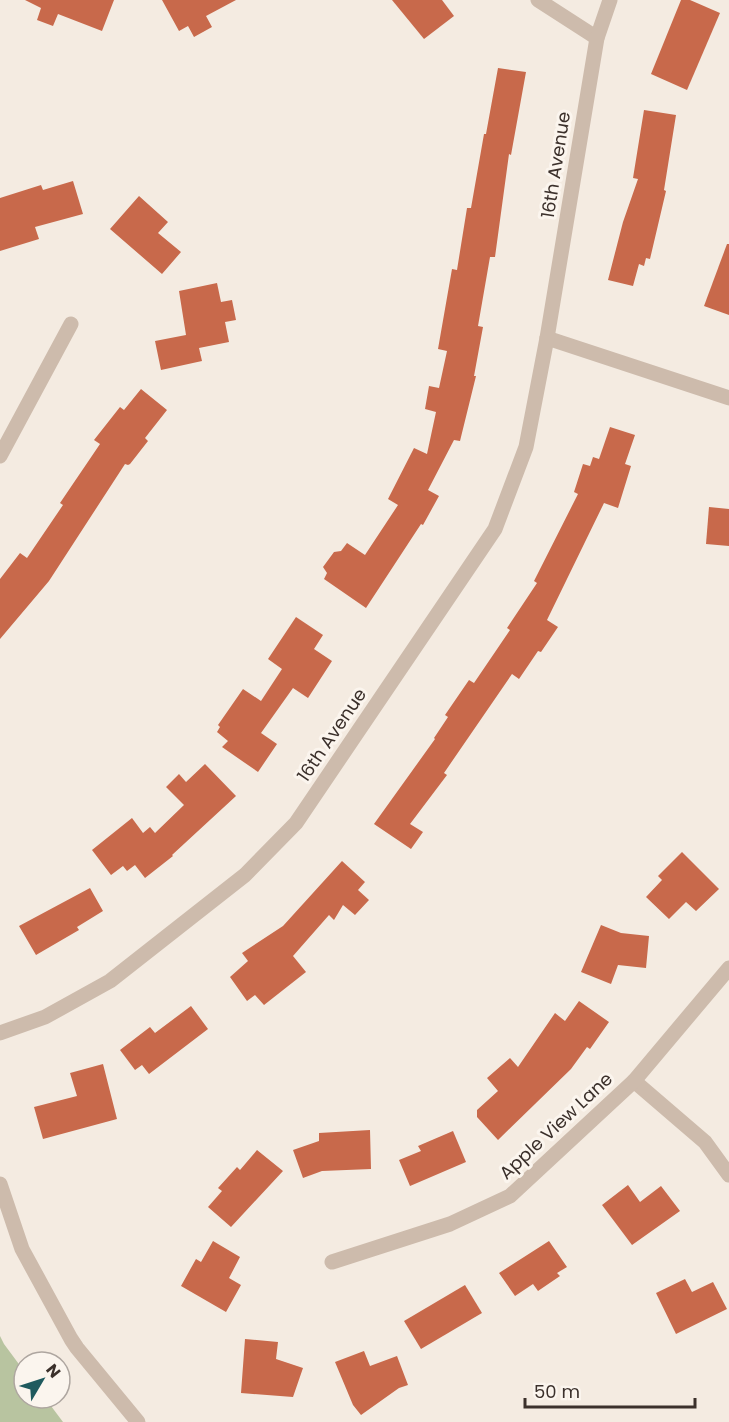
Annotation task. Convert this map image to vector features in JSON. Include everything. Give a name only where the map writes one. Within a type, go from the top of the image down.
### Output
[{"type":"street","points":[[538,0],[597,38]]},
{"type":"street","name":"16th Avenue","points":[[0,1033],[45,1017],[110,981],[245,875],[296,823],[495,529],[526,447],[547,338],[597,38],[610,0]]},
{"type":"street","points":[[0,456],[71,324]]},
{"type":"street","points":[[547,338],[729,398]]},
{"type":"street","name":"Apple View Lane","points":[[333,1262],[450,1224],[510,1196],[634,1081],[729,968]]},
{"type":"street","points":[[634,1081],[705,1142],[729,1175]]},
{"type":"street","points":[[0,1184],[22,1249],[71,1339],[138,1422]]},
{"type":"green space","points":[[0,1336],[12,1355],[12,1410],[54,1410],[63,1422],[0,1422]]},
{"type":"building","points":[[25,0],[114,0],[102,31],[58,14],[53,26],[37,20],[41,8]]},
{"type":"building","points":[[162,0],[236,0],[206,16],[212,27],[194,37],[188,26],[179,31]]},
{"type":"building","points":[[392,0],[442,0],[454,16],[424,39]]},
{"type":"building","points":[[681,0],[690,0],[720,13],[687,90],[651,74]]},
{"type":"building","points":[[498,68],[526,72],[511,155],[509,154],[495,257],[490,257],[478,326],[483,327],[474,376],[476,376],[460,441],[454,440],[428,490],[439,496],[423,525],[421,524],[366,608],[324,579],[327,573],[323,567],[334,552],[341,551],[347,543],[365,555],[398,505],[388,499],[414,448],[427,454],[436,412],[425,409],[429,386],[439,388],[447,351],[438,349],[452,269],[457,270],[467,208],[471,208]]},
{"type":"building","points":[[644,110],[676,115],[664,190],[666,191],[650,259],[646,258],[644,266],[639,264],[633,286],[608,280],[623,222],[638,179],[633,178]]},
{"type":"building","points":[[73,181],[83,214],[35,227],[39,239],[0,251],[0,198],[41,185],[43,190]]},
{"type":"building","points":[[139,196],[168,222],[158,233],[181,252],[162,274],[110,229]]},
{"type":"building","points":[[727,244],[729,244],[729,315],[704,306]]},
{"type":"building","points":[[217,283],[221,302],[232,300],[236,320],[225,322],[229,342],[199,348],[202,361],[161,370],[155,341],[186,335],[179,291]]},
{"type":"building","points":[[141,389],[167,410],[145,438],[148,441],[130,464],[125,464],[49,581],[0,639],[0,579],[20,553],[27,558],[63,505],[60,503],[100,444],[94,440],[120,407],[124,410]]},
{"type":"building","points":[[610,427],[635,435],[625,464],[631,466],[618,508],[604,503],[547,620],[558,627],[519,679],[512,674],[444,773],[447,775],[410,824],[423,832],[411,849],[374,824],[435,739],[448,717],[445,715],[469,680],[474,683],[510,630],[507,628],[537,583],[534,581],[578,494],[574,492],[583,464],[590,466],[593,457],[599,459]]},
{"type":"building","points":[[709,507],[729,509],[729,546],[706,544]]},
{"type":"building","points":[[296,617],[323,635],[314,649],[332,661],[308,698],[293,688],[261,733],[277,744],[258,772],[222,747],[228,741],[217,732],[220,727],[218,725],[243,689],[261,701],[282,669],[268,659]]},
{"type":"building","points":[[205,764],[236,796],[173,856],[145,878],[135,865],[127,871],[123,866],[111,875],[92,850],[132,818],[143,833],[150,827],[155,833],[184,805],[166,787],[179,774],[186,782]]},
{"type":"building","points":[[682,852],[719,889],[696,911],[686,902],[669,919],[646,897],[662,880],[658,876]]},
{"type":"building","points":[[342,861],[365,882],[358,890],[369,900],[355,915],[343,905],[334,920],[329,915],[293,956],[306,972],[264,1005],[255,995],[247,1001],[230,977],[248,961],[242,953],[283,926]]},
{"type":"building","points":[[90,888],[103,911],[77,927],[79,930],[36,955],[19,926]]},
{"type":"building","points":[[601,925],[621,933],[649,936],[646,968],[618,965],[611,984],[581,972]]},
{"type":"building","points":[[579,1001],[609,1022],[590,1049],[587,1047],[571,1069],[498,1140],[477,1117],[477,1110],[498,1091],[487,1078],[510,1058],[518,1067],[555,1013],[565,1021]]},
{"type":"building","points":[[191,1006],[208,1029],[149,1074],[142,1065],[135,1070],[120,1050],[150,1027],[155,1033]]},
{"type":"building","points":[[103,1064],[117,1119],[43,1139],[34,1107],[77,1096],[70,1073]]},
{"type":"building","points":[[370,1130],[371,1169],[322,1171],[303,1178],[293,1150],[319,1141],[319,1133]]},
{"type":"building","points":[[453,1131],[466,1162],[410,1186],[399,1160],[421,1151],[418,1146]]},
{"type":"building","points":[[257,1150],[283,1171],[231,1227],[208,1207],[222,1191],[218,1188],[237,1167],[240,1170]]},
{"type":"building","points":[[628,1185],[640,1202],[661,1186],[680,1211],[632,1245],[602,1205]]},
{"type":"building","points":[[213,1241],[240,1257],[229,1278],[241,1285],[226,1312],[181,1286],[196,1259],[201,1262]]},
{"type":"building","points":[[549,1241],[567,1267],[557,1273],[560,1276],[538,1291],[533,1284],[515,1296],[499,1273]]},
{"type":"building","points":[[685,1279],[692,1292],[713,1282],[727,1309],[676,1334],[656,1293]]},
{"type":"building","points":[[465,1285],[482,1313],[421,1349],[404,1321]]},
{"type":"building","points":[[245,1339],[278,1342],[276,1359],[303,1368],[293,1397],[241,1393]]},
{"type":"building","points":[[364,1351],[370,1366],[397,1356],[408,1385],[399,1388],[361,1415],[353,1405],[335,1362]]}]
